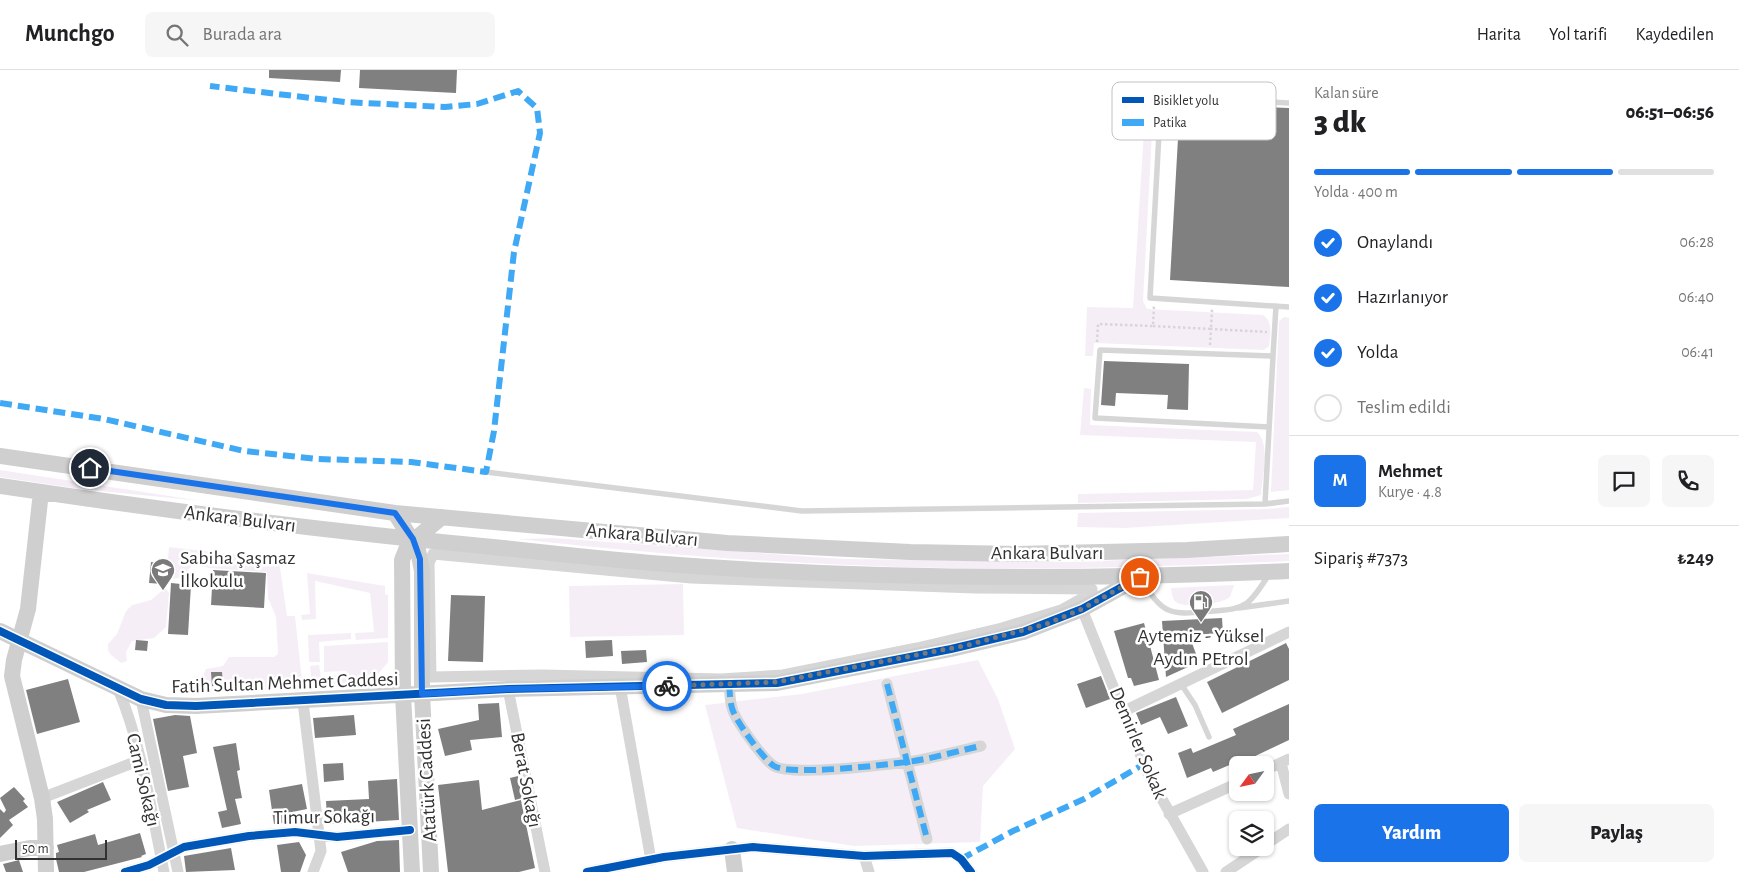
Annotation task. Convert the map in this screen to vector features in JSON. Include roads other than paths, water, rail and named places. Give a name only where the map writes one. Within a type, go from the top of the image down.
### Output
[{"type":"main road","name":"Ankara Bulvarı","points":[[0,456],[395,513],[727,543],[910,552],[1085,553],[1289,544]]},
{"type":"main road","name":"Ankara Bulvarı","points":[[0,486],[135,506],[413,539],[664,564],[804,572],[948,576],[1140,577],[1289,570]]},
{"type":"main road","points":[[41,492],[28,609],[21,641],[14,660],[12,676],[42,798],[46,872]]},
{"type":"main road","name":"Atatürk Caddesi","points":[[395,513],[413,539],[418,550],[422,571],[422,694],[432,872]]},
{"type":"main road","name":"Atatürk Caddesi","points":[[412,872],[403,694],[402,560],[405,549],[413,539],[442,517]]},
{"type":"main road","name":"Fatih Sultan Mehmet Caddesi","points":[[0,632],[141,700],[166,705],[196,706],[303,702],[403,694],[508,689],[729,685],[777,682],[951,649],[1023,632],[1082,609],[1140,577]]},
{"type":"main road","points":[[0,854],[30,848],[46,848]]},
{"type":"main road","points":[[732,849],[735,872]]},
{"type":"street","points":[[433,554],[700,579],[1092,589],[1092,593],[1068,607],[1002,628],[918,648],[783,675],[721,679],[543,675],[431,677],[429,563],[433,554]]},
{"type":"street","name":"Demirler Sokak","points":[[1082,609],[1149,776],[1203,872]]},
{"type":"street","points":[[1122,712],[1289,632]]},
{"type":"street","points":[[887,684],[927,839]]},
{"type":"street","points":[[729,685],[732,709],[737,719],[764,756],[775,766],[791,770],[908,762],[981,746]]},
{"type":"street","points":[[620,686],[650,860]]},
{"type":"street","name":"Cami Sokağı","points":[[118,689],[127,711],[140,760],[164,872]]},
{"type":"street","name":"Berat Sokağı","points":[[508,689],[545,872]]},
{"type":"street","name":"Cami Sokağı","points":[[141,700],[178,872]]},
{"type":"street","points":[[303,702],[321,850],[313,872]]},
{"type":"street","points":[[42,798],[140,760]]},
{"type":"street","points":[[1285,761],[1289,794]]},
{"type":"street","points":[[1169,814],[1229,787]]},
{"type":"street","points":[[1274,839],[1289,828]]},
{"type":"street","name":"Timur Sokağı","points":[[125,872],[149,865],[174,851],[203,843],[249,836],[296,832],[337,837],[410,830]]},
{"type":"street","points":[[587,872],[650,860],[732,849],[780,847],[864,856],[952,854],[961,859],[971,872]]},
{"type":"street","points":[[864,856],[869,872]]},
{"type":"street","points":[[1226,872],[1250,856]]},
{"type":"lane","points":[[1276,102],[1289,103]]},
{"type":"lane","points":[[1159,140],[1150,298],[1289,307]]},
{"type":"lane","points":[[1265,504],[1276,306]]},
{"type":"lane","points":[[1269,427],[1095,418],[1100,350],[1273,356]]},
{"type":"lane","points":[[486,472],[802,511],[1265,504],[1289,501]]},
{"type":"lane","points":[[1231,609],[1247,602],[1272,571]]},
{"type":"lane","points":[[1140,577],[1153,599],[1171,612],[1178,614],[1289,601]]},
{"type":"lane","points":[[1181,684],[1195,705],[1209,737]]},
{"type":"place","name":"Sabiha Şaşmaz İlkokulu","points":[[163,591]]},
{"type":"place","name":"Aytemiz - Yüksel Aydın PEtrol","points":[[1201,623]]}]
